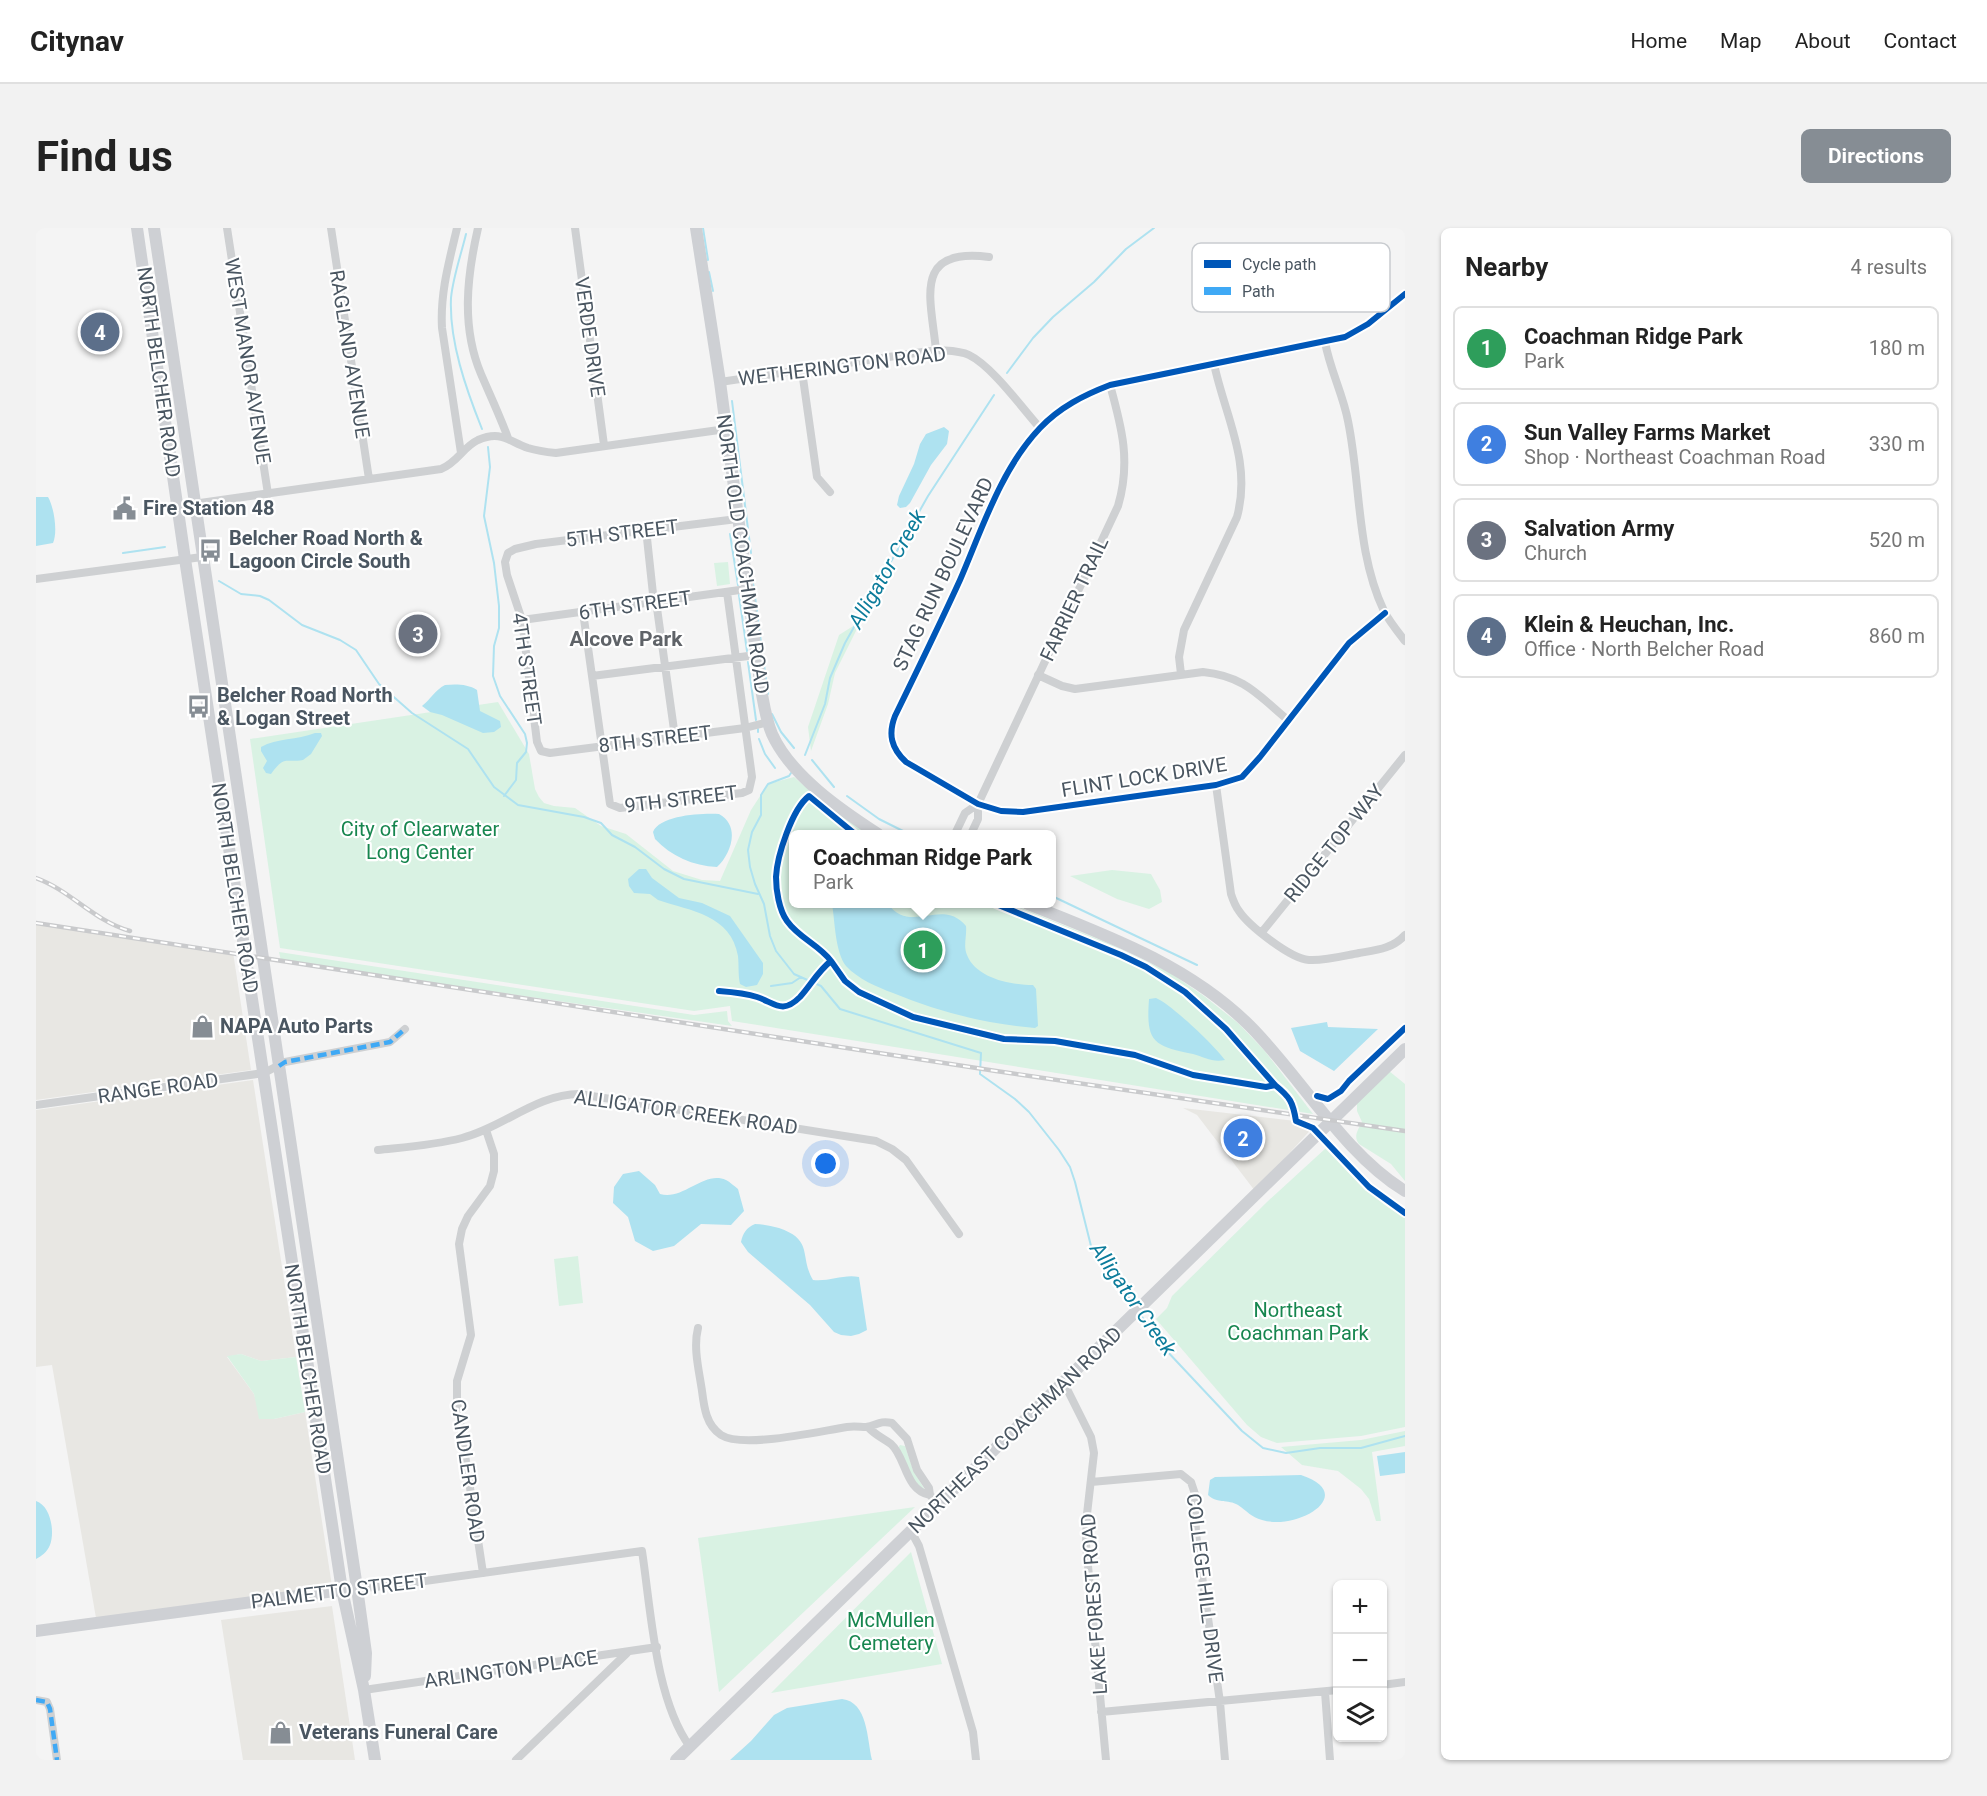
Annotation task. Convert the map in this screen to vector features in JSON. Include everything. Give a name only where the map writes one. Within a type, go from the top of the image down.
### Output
[{"type":"main road","name":"NORTH BELCHER ROAD","points":[[138,228],[185,559],[342,1590],[364,1690],[375,1760]]},
{"type":"main road","name":"NORTH BELCHER ROAD","points":[[154,228],[357,1588],[366,1653],[364,1690]]},
{"type":"main road","name":"NORTH OLD COACHMAN ROAD","points":[[696,228],[720,382],[756,655],[768,722],[780,748],[801,772],[834,805],[872,830]]},
{"type":"main road","points":[[1040,908],[1127,945],[1188,976],[1248,1024],[1365,1160],[1405,1191]]},
{"type":"main road","name":"NORTHEAST COACHMAN ROAD","points":[[676,1760],[1405,1049]]},
{"type":"main road","name":"PALMETTO STREET","points":[[36,1631],[342,1590]]},
{"type":"street","name":"WEST MANOR AVENUE","points":[[227,228],[268,494]]},
{"type":"street","name":"RAGLAND AVENUE","points":[[331,228],[369,479]]},
{"type":"street","points":[[457,228],[442,288],[441,308],[461,453]]},
{"type":"street","points":[[478,228],[470,263],[467,296],[471,339],[480,372],[499,412],[508,438]]},
{"type":"street","name":"VERDE DRIVE","points":[[575,228],[604,445]]},
{"type":"street","points":[[936,350],[930,293],[931,278],[938,266],[957,257],[972,255],[989,257]]},
{"type":"street","name":"STAG RUN BOULEVARD","points":[[1390,306],[1405,294]]},
{"type":"street","name":"STAG RUN BOULEVARD","points":[[978,804],[906,762],[896,753],[891,728],[1006,478],[1040,428],[1070,403],[1110,385],[1325,342],[1358,332],[1383,312]]},
{"type":"street","points":[[1325,342],[1330,366],[1344,401],[1349,423],[1367,556],[1373,582],[1384,613],[1405,641]]},
{"type":"street","name":"WETHERINGTON ROAD","points":[[720,382],[936,350],[967,354],[980,362],[1040,428]]},
{"type":"street","points":[[1181,674],[1179,657],[1184,630],[1237,517],[1242,498],[1242,476],[1236,438],[1220,391],[1214,364]]},
{"type":"street","points":[[802,371],[817,477],[830,492]]},
{"type":"street","name":"FARRIER TRAIL","points":[[973,830],[978,819],[978,804],[1118,506],[1123,489],[1125,453],[1123,434],[1110,385]]},
{"type":"street","points":[[179,506],[441,469],[449,466],[478,440],[493,435],[508,438],[525,447],[542,452],[556,453],[726,429]]},
{"type":"street","name":"5TH STREET","points":[[508,553],[537,544],[737,519]]},
{"type":"street","points":[[646,529],[653,594],[656,601],[675,737]]},
{"type":"street","name":"4TH STREET","points":[[508,553],[505,562],[507,575],[522,620],[537,742],[541,751]]},
{"type":"street","points":[[36,579],[202,557]]},
{"type":"street","name":"6TH STREET","points":[[522,620],[747,589]]},
{"type":"street","points":[[727,592],[745,728]]},
{"type":"street","points":[[583,612],[601,746]]},
{"type":"street","name":"FLINT LOCK DRIVE","points":[[978,804],[1000,811],[1023,812],[1216,785],[1242,777],[1349,643],[1384,613]]},
{"type":"street","points":[[592,676],[756,655]]},
{"type":"street","points":[[1038,675],[1075,689],[1203,672],[1233,677],[1245,684],[1288,720]]},
{"type":"street","name":"8TH STREET","points":[[541,751],[550,753],[745,728],[768,722]]},
{"type":"street","name":"9TH STREET","points":[[601,746],[608,799],[615,807],[742,793],[748,790],[752,777],[745,728]]},
{"type":"street","name":"RIDGE TOP WAY","points":[[1262,932],[1405,755]]},
{"type":"street","points":[[1216,785],[1231,894],[1238,910],[1287,953],[1309,960],[1380,950],[1391,946],[1405,935]]},
{"type":"street","name":"FARRIER TRAIL","points":[[957,830],[965,813],[978,804]]},
{"type":"street","name":"RANGE ROAD","points":[[36,1105],[264,1073],[285,1062],[390,1042],[405,1029]]},
{"type":"street","name":"ALLIGATOR CREEK ROAD","points":[[378,1150],[462,1138],[486,1130],[553,1097],[579,1094],[876,1141],[892,1149],[906,1160],[959,1234]]},
{"type":"street","name":"CANDLER ROAD","points":[[483,1573],[456,1392],[458,1374],[471,1335],[459,1244],[468,1216],[490,1186],[494,1171],[494,1154],[486,1130]]},
{"type":"street","points":[[698,1328],[695,1340],[704,1408],[710,1424],[721,1435],[734,1441],[751,1441],[851,1426],[868,1427],[880,1422],[892,1423],[904,1435],[917,1470],[929,1488],[930,1495],[939,1505]]},
{"type":"street","name":"LAKE FOREST ROAD","points":[[1064,1383],[1091,1437],[1094,1453],[1086,1544],[1106,1760]]},
{"type":"street","points":[[868,1427],[875,1435],[892,1445],[913,1483],[922,1494],[930,1495]]},
{"type":"street","points":[[892,1445],[904,1435]]},
{"type":"street","name":"COLLEGE HILL DRIVE","points":[[1091,1482],[1181,1474],[1191,1482],[1195,1494],[1196,1534],[1220,1702],[1225,1760]]},
{"type":"street","points":[[911,1531],[919,1545],[973,1732],[976,1760]]},
{"type":"street","name":"PALMETTO STREET","points":[[342,1590],[396,1585],[642,1551],[657,1647]]},
{"type":"street","points":[[657,1647],[670,1712],[690,1747]]},
{"type":"street","name":"ARLINGTON PLACE","points":[[364,1690],[657,1647]]},
{"type":"street","points":[[516,1760],[627,1653]]},
{"type":"street","points":[[1387,1684],[1405,1682]]},
{"type":"street","points":[[1101,1712],[1333,1691]]},
{"type":"street","points":[[1325,1692],[1330,1760]]},
{"type":"street","points":[[36,1700],[47,1702],[50,1709],[57,1760]]},
{"type":"shaded area","points":[[36,924],[233,952],[251,1070],[36,1100]]},
{"type":"shaded area","points":[[253,1080],[296,1357],[261,1361],[241,1354],[227,1357],[254,1394],[258,1407],[274,1419],[305,1412],[332,1586],[96,1618],[52,1365],[36,1367],[36,1110]]},
{"type":"shaded area","points":[[1183,1108],[1315,1125],[1255,1191],[1197,1115]]},
{"type":"shaded area","points":[[332,1606],[355,1760],[243,1760],[221,1620]]},
{"type":"green space","points":[[728,562],[730,584],[717,586],[714,563]]},
{"type":"green space","points":[[861,621],[835,673],[828,704],[811,751],[808,727],[839,635]]},
{"type":"green space","name":"City of Clearwater Long Center","points":[[498,702],[529,754],[535,789],[544,803],[575,808],[601,826],[626,834],[673,871],[702,880],[720,881],[751,810],[768,784],[794,777],[822,801],[863,830],[789,830],[789,908],[1021,908],[1108,943],[1169,972],[1204,996],[1238,1023],[1264,1050],[1313,1114],[732,1021],[730,1006],[694,1011],[280,948],[250,739]]},
{"type":"green space","points":[[1112,870],[1151,874],[1160,890],[1162,902],[1149,909],[1117,899],[1070,876]]},
{"type":"green space","points":[[279,952],[694,1015],[727,1011],[728,1021],[732,1026],[281,961]]},
{"type":"green space","points":[[1389,1071],[1405,1084],[1405,1181],[1391,1164],[1359,1144],[1356,1138],[1362,1122],[1357,1111],[1357,1103]]},
{"type":"green space","name":"Northeast Coachman Park","points":[[1326,1148],[1329,1148],[1383,1204],[1405,1217],[1405,1427],[1361,1436],[1277,1443],[1261,1437],[1247,1425],[1156,1319],[1167,1308],[1172,1296],[1268,1201]]},
{"type":"green space","points":[[578,1256],[583,1303],[559,1306],[554,1259]]},
{"type":"green space","points":[[241,1354],[261,1361],[296,1357],[305,1412],[274,1419],[259,1419],[254,1394],[227,1356]]},
{"type":"green space","points":[[1405,1431],[1405,1446],[1372,1452],[1381,1521],[1376,1521],[1369,1499],[1361,1489],[1338,1471],[1302,1465],[1281,1447],[1361,1440]]},
{"type":"green space","points":[[900,1445],[905,1446],[913,1470],[925,1490],[909,1471],[898,1448]]},
{"type":"green space","points":[[915,1507],[719,1692],[698,1538]]},
{"type":"green space","name":"McMullen Cemetery","points":[[911,1552],[942,1664],[771,1693]]},
{"type":"water","points":[[944,427],[949,431],[947,444],[931,465],[910,503],[900,508],[897,505],[899,496],[914,464],[920,444],[926,434]]},
{"type":"water","points":[[36,497],[48,497],[50,501],[55,526],[53,543],[36,546]]},
{"type":"water","points":[[445,685],[462,685],[477,690],[480,711],[500,721],[501,727],[494,732],[483,733],[430,712],[422,706]]},
{"type":"water","points":[[321,733],[322,736],[311,754],[303,760],[282,762],[271,774],[266,773],[263,768],[267,761],[261,747]]},
{"type":"water","points":[[719,814],[730,826],[732,840],[730,848],[717,867],[699,865],[683,859],[655,839],[653,832],[664,822],[682,816]]},
{"type":"water","points":[[639,869],[646,869],[652,878],[679,898],[702,903],[730,916],[763,963],[763,974],[757,985],[746,987],[740,984],[738,956],[734,942],[718,923],[696,912],[658,900],[650,894],[634,893],[629,886],[628,879]]},
{"type":"water","points":[[833,908],[892,908],[897,913],[907,916],[937,914],[957,918],[966,926],[965,945],[971,963],[995,979],[1014,984],[1033,985],[1036,989],[1038,1026],[1035,1028],[999,1024],[910,1000],[862,979],[851,971],[842,960]]},
{"type":"water","points":[[1156,998],[1172,1008],[1225,1060],[1213,1060],[1168,1048],[1154,1039],[1148,1013],[1149,999]]},
{"type":"water","points":[[1327,1022],[1328,1027],[1378,1029],[1334,1071],[1300,1051],[1291,1028]]},
{"type":"water","points":[[639,1171],[655,1185],[660,1194],[669,1195],[710,1179],[726,1180],[738,1189],[744,1211],[731,1225],[701,1224],[674,1246],[653,1251],[635,1241],[628,1217],[613,1203],[614,1187],[623,1174]]},
{"type":"water","points":[[755,1224],[779,1228],[797,1238],[804,1249],[813,1280],[859,1277],[867,1330],[851,1336],[834,1332],[810,1305],[748,1252],[741,1242],[745,1231]]},
{"type":"water","points":[[1405,1452],[1405,1473],[1380,1476],[1377,1456]]},
{"type":"water","points":[[1301,1475],[1317,1483],[1324,1492],[1324,1500],[1317,1509],[1291,1520],[1276,1522],[1262,1520],[1234,1503],[1215,1500],[1208,1495],[1210,1480],[1215,1477]]},
{"type":"water","points":[[36,1501],[45,1508],[48,1514],[52,1533],[47,1550],[36,1559]]},
{"type":"water","points":[[842,1699],[851,1702],[862,1714],[872,1760],[730,1760],[774,1715],[787,1708]]},
{"type":"waterway","points":[[703,228],[708,260]]},
{"type":"waterway","name":"Alligator Creek","points":[[1007,373],[1033,338],[1053,317],[1094,282],[1126,249],[1154,228]]},
{"type":"waterway","name":"Alligator Creek","points":[[466,234],[453,282],[451,314],[460,365],[482,429]]},
{"type":"waterway","points":[[709,272],[713,291]]},
{"type":"waterway","name":"Alligator Creek","points":[[805,755],[825,704],[830,678],[845,643],[928,496],[994,395]]},
{"type":"waterway","points":[[732,401],[751,553]]},
{"type":"waterway","name":"Alligator Creek","points":[[488,447],[490,467],[484,516],[494,563],[499,606],[499,628],[494,646],[493,676],[500,696],[525,734],[527,743],[526,752],[517,763],[516,780],[504,796]]},
{"type":"waterway","points":[[730,534],[738,585]]},
{"type":"waterway","points":[[123,553],[165,547]]},
{"type":"waterway","points":[[751,569],[757,611]]},
{"type":"waterway","name":"Alligator Creek","points":[[219,581],[241,594],[260,596],[269,600],[302,625],[340,640],[356,650],[379,684],[412,713],[468,749],[494,787],[518,805],[584,817],[601,823],[612,835],[635,847],[664,869],[684,879],[758,894]]},
{"type":"waterway","points":[[739,595],[747,651]]},
{"type":"waterway","points":[[758,620],[768,694]]},
{"type":"waterway","points":[[748,662],[756,720]]},
{"type":"waterway","points":[[772,714],[781,732],[794,748]]},
{"type":"waterway","points":[[759,739],[765,754],[775,768]]},
{"type":"waterway","points":[[812,760],[834,787]]},
{"type":"waterway","name":"Alligator Creek","points":[[791,773],[789,776],[768,784],[761,795],[761,815],[752,832],[748,850],[750,867],[764,904],[770,936],[776,951],[794,974],[821,986],[840,1009],[981,1053],[980,1074],[1029,1112],[1070,1167],[1091,1246],[1098,1256],[1110,1264],[1134,1307]]},
{"type":"waterway","points":[[847,796],[879,819],[901,830]]},
{"type":"waterway","points":[[1056,898],[1197,965]]},
{"type":"waterway","points":[[771,986],[792,983],[801,977]]},
{"type":"waterway","name":"Alligator Creek","points":[[1140,1314],[1165,1349],[1242,1431],[1263,1448],[1286,1453],[1320,1448],[1361,1448],[1405,1436]]},
{"type":"railway","points":[[36,878],[60,890],[105,920],[130,931]]},
{"type":"railway","points":[[36,923],[996,1071],[1405,1131]]},
{"type":"marked path","points":[[279,1066],[285,1062],[390,1042],[405,1029]]},
{"type":"marked path","points":[[36,1700],[47,1702],[50,1709],[57,1760]]},
{"type":"cycle path","points":[[1390,306],[1405,294]]},
{"type":"cycle path","points":[[1383,312],[1368,324],[1345,337],[1110,385],[1073,402],[1056,414],[1026,444],[1003,481],[960,580],[895,716],[892,740],[906,762],[978,804],[1001,811],[1023,812],[1216,785],[1242,777],[1349,643],[1385,613]]},
{"type":"cycle path","points":[[831,961],[821,950],[797,932],[784,916],[777,894],[777,868],[791,822],[809,796],[850,830]]},
{"type":"cycle path","points":[[1006,908],[1121,955],[1146,967],[1185,992],[1226,1029],[1287,1097],[1292,1104],[1296,1121],[1313,1128],[1369,1187],[1405,1213]]},
{"type":"cycle path","points":[[719,991],[752,996],[779,1006],[788,1005],[800,997],[831,961],[845,981],[859,992],[913,1017],[1004,1039],[1055,1041],[1135,1055],[1193,1075],[1266,1087],[1275,1085]]},
{"type":"cycle path","points":[[1317,1096],[1328,1099],[1341,1091],[1405,1028]]},
{"type":"place","name":"Klein & Heuchan, Inc.","points":[[100,332]]},
{"type":"place","name":"Fire Station 48","points":[[125,508]]},
{"type":"place","name":"Belcher Road North & Lagoon Circle South","points":[[211,550]]},
{"type":"place","name":"Salvation Army","points":[[418,634]]},
{"type":"place","name":"Belcher Road North & Logan Street","points":[[199,707]]},
{"type":"place","name":"Coachman Ridge Park","points":[[923,950]]},
{"type":"place","name":"NAPA Auto Parts","points":[[202,1026]]},
{"type":"place","name":"Sun Valley Farms Market","points":[[1243,1138]]},
{"type":"place","name":"Veterans Funeral Care","points":[[281,1732]]},
{"type":"district","name":"Alcove Park","points":[[626,639]]}]
